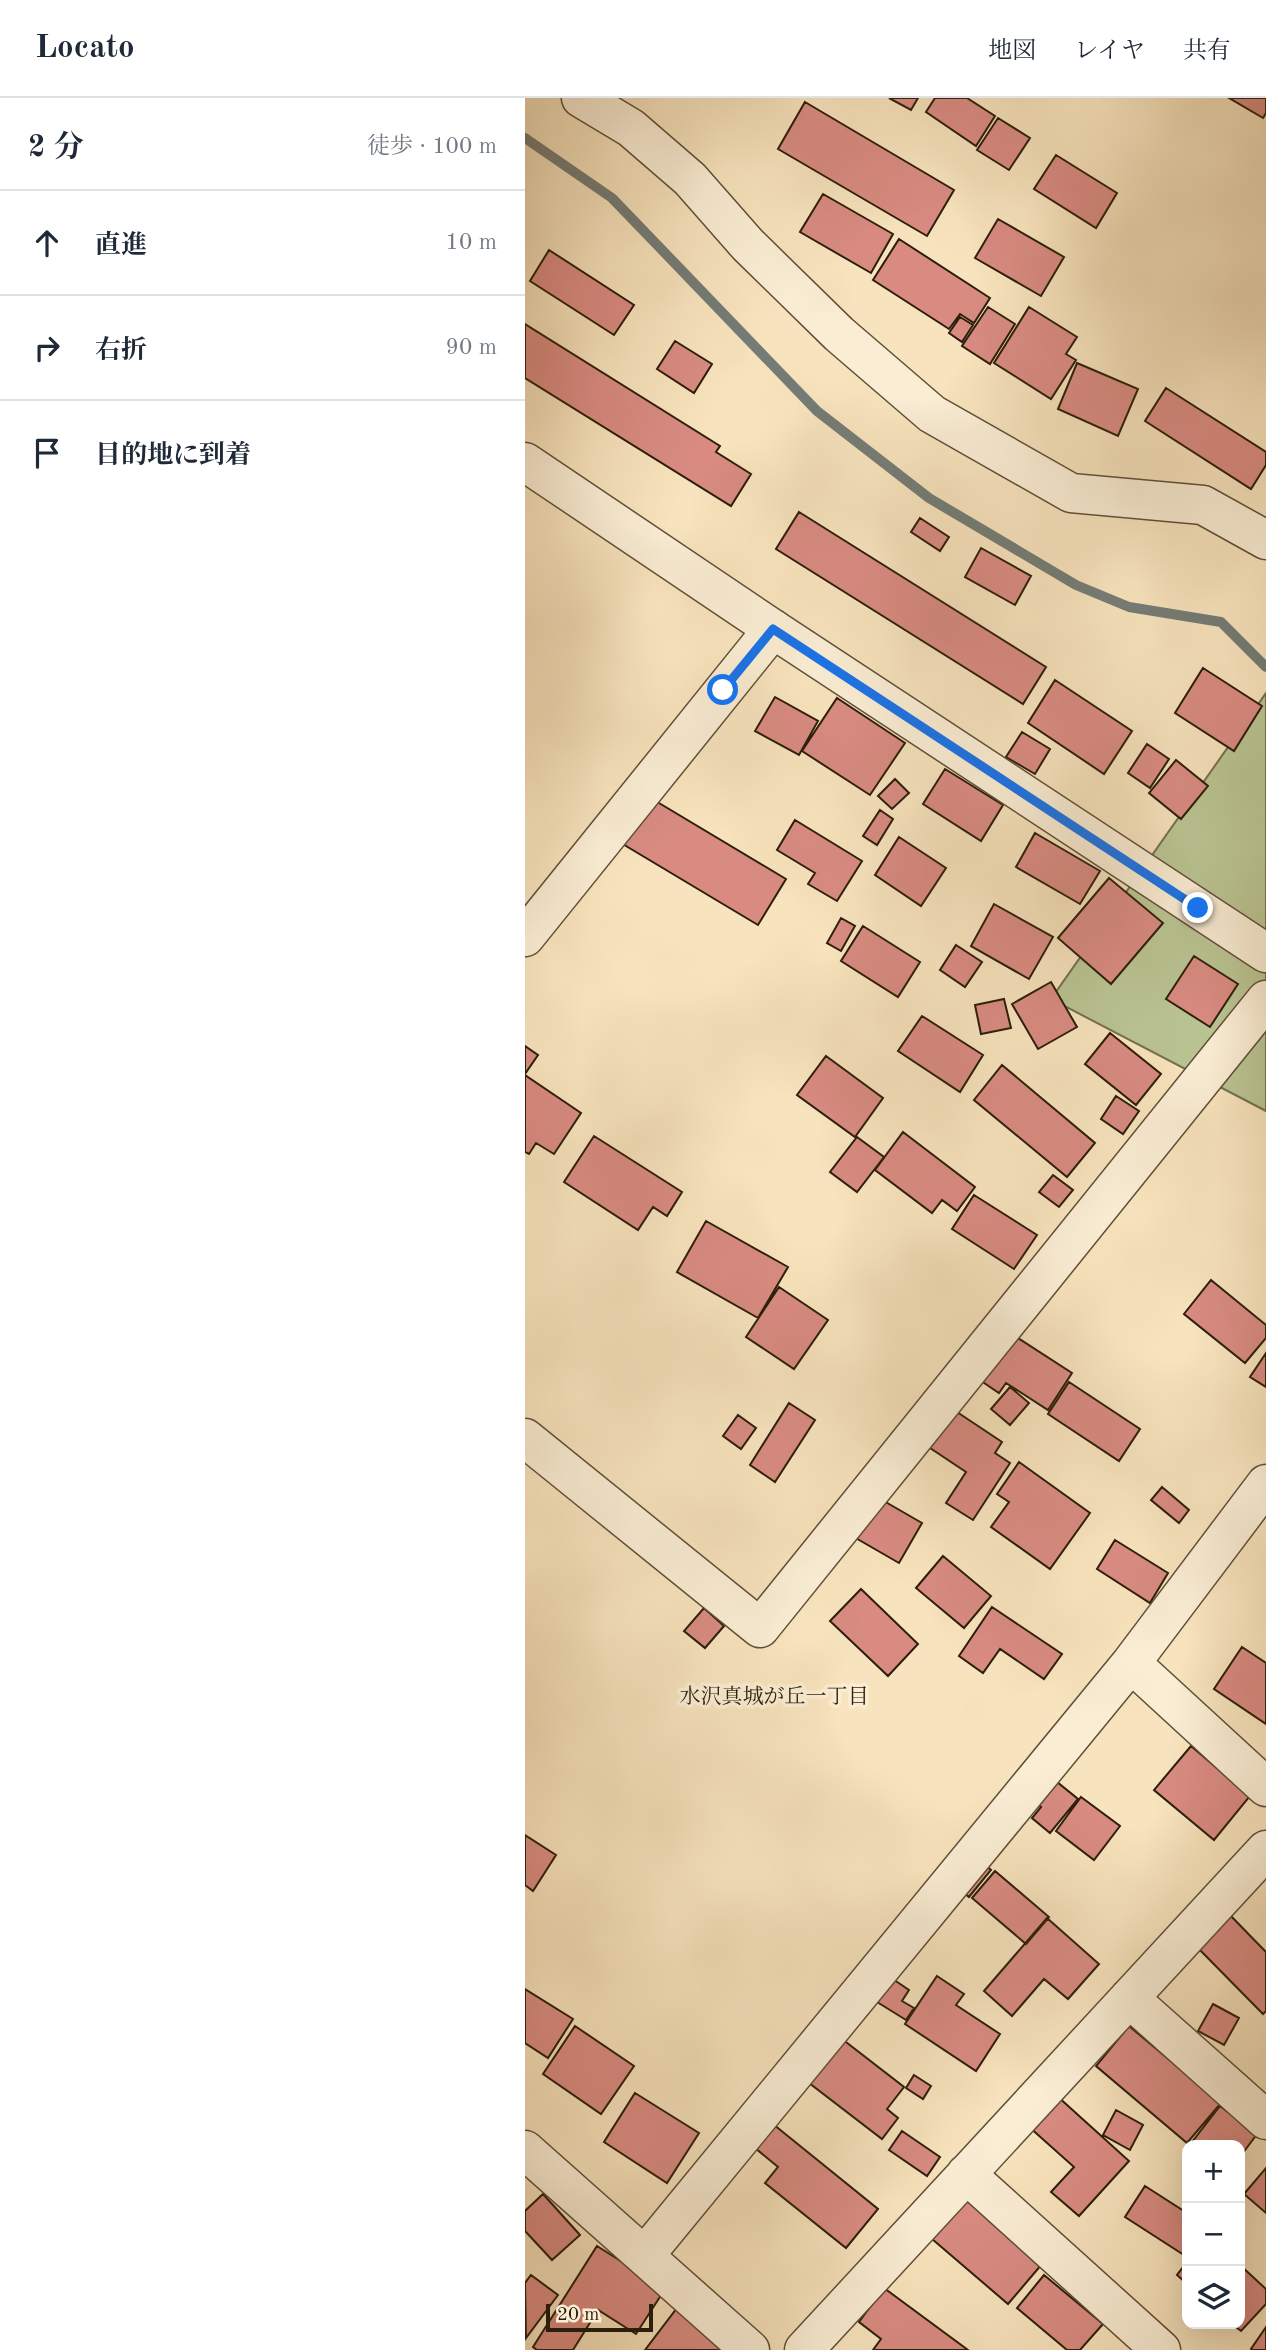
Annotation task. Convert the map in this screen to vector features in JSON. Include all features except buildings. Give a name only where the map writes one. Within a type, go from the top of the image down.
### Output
[{"type":"street","points":[[581,98],[631,128],[690,179],[748,245],[839,334],[932,414],[1071,493],[1203,505],[1266,540]]},
{"type":"street","points":[[525,462],[773,629],[1266,953]]},
{"type":"street","points":[[525,937],[773,629]]},
{"type":"street","points":[[525,1438],[760,1628],[1266,1000]]},
{"type":"street","points":[[645,2255],[1131,1663],[1266,1484]]},
{"type":"street","points":[[1131,1663],[1266,1787]]},
{"type":"street","points":[[804,2350],[1266,1850]]},
{"type":"street","points":[[1129,1998],[1266,2120]]},
{"type":"street","points":[[525,2150],[750,2350]]},
{"type":"street","points":[[966,2174],[1161,2350]]},
{"type":"green space","points":[[1266,693],[1266,1111],[1051,999]]},
{"type":"waterway","points":[[525,138],[612,198],[817,411],[929,498],[1076,585],[1129,607],[1221,622],[1266,667]]},
{"type":"district","name":"水沢真城が丘一丁目","points":[[774,1697]]},
{"type":"route","points":[[723,690],[773,629],[1198,908]]}]
